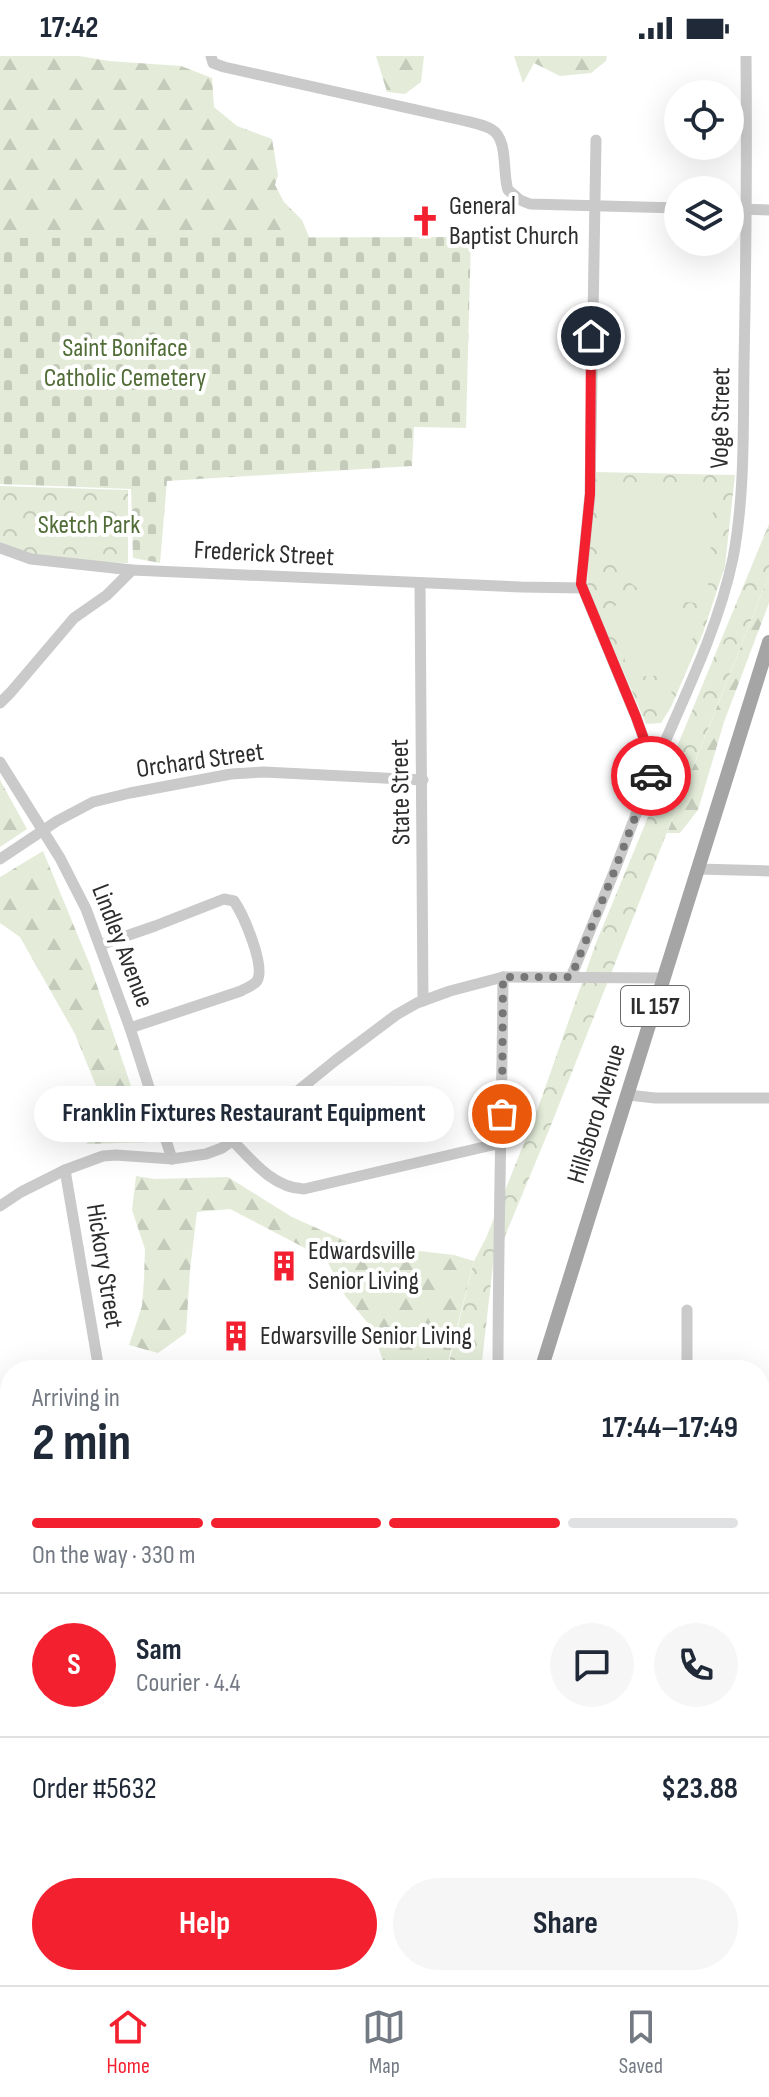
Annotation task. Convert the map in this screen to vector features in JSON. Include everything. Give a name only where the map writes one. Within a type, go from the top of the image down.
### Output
[{"type":"main road","name":"Hillsboro Avenue","points":[[544,1360],[769,642]]},
{"type":"street","name":"Voge Street","points":[[571,977],[707,642],[733,557],[743,456],[746,56]]},
{"type":"street","points":[[212,59],[224,67],[490,128],[495,131],[502,148],[506,186],[512,196],[530,204],[664,208]]},
{"type":"street","points":[[596,140],[591,463],[580,578],[654,767]]},
{"type":"street","points":[[747,209],[769,210]]},
{"type":"street","name":"Frederick Street","points":[[0,548],[31,559],[132,570],[582,588]]},
{"type":"street","points":[[0,703],[74,618],[107,595],[132,570]]},
{"type":"street","name":"State Street","points":[[420,583],[423,1001]]},
{"type":"street","name":"Lindley Avenue","points":[[0,762],[73,881],[130,1028],[172,1159]]},
{"type":"street","name":"Orchard Street","points":[[0,859],[42,830],[93,802],[231,774],[264,772],[423,780]]},
{"type":"street","points":[[698,869],[769,871]]},
{"type":"street","points":[[100,945],[224,899],[234,901],[250,936],[260,967],[255,984],[130,1028]]},
{"type":"street","points":[[498,1360],[503,977]]},
{"type":"street","points":[[0,1206],[65,1170],[103,1156],[172,1159],[206,1154],[233,1141],[370,1034],[423,1001],[503,977],[664,978]]},
{"type":"street","points":[[628,1095],[655,1098],[769,1098]]},
{"type":"street","points":[[233,1141],[277,1182],[296,1189],[501,1143]]},
{"type":"street","name":"Hickory Street","points":[[65,1170],[97,1360]]},
{"type":"street","points":[[687,1310],[687,1360]]},
{"type":"green space","points":[[0,56],[79,56],[181,66],[212,78],[214,107],[237,126],[272,139],[278,175],[275,185],[284,202],[302,220],[314,249],[0,249]]},
{"type":"green space","points":[[376,56],[424,56],[421,82],[405,94],[387,92]]},
{"type":"green space","points":[[514,56],[607,56],[606,61],[591,73],[560,76],[534,63],[523,83]]},
{"type":"green space","name":"Saint Boniface Catholic Cemetery","points":[[471,237],[466,428],[414,427],[412,466],[167,481],[160,563],[133,558],[131,489],[0,484],[0,238]]},
{"type":"green space","points":[[594,472],[735,475],[725,566],[703,633],[661,723],[646,724],[587,587]]},
{"type":"green space","points":[[603,485],[711,491],[714,496],[707,605],[652,595],[617,570],[605,551],[599,531],[600,488]]},
{"type":"green space","name":"Sketch Park","points":[[0,486],[128,490],[128,563],[30,555],[0,543]]},
{"type":"green space","points":[[769,524],[769,575],[493,1265],[482,1360],[449,1360],[474,1261],[538,1108],[596,943]]},
{"type":"green space","points":[[769,575],[769,603],[724,722],[698,810],[680,833],[667,833]]},
{"type":"green space","points":[[627,594],[699,613],[688,652],[671,672],[657,676],[628,676],[614,607]]},
{"type":"green space","points":[[660,677],[675,683],[664,712],[648,706]]},
{"type":"green space","points":[[0,780],[27,829],[0,847]]},
{"type":"green space","points":[[43,851],[90,965],[150,1142],[86,1144],[111,1123],[75,1034],[20,937],[0,923],[0,877]]},
{"type":"green space","points":[[136,1176],[155,1179],[228,1177],[292,1217],[350,1243],[454,1255],[474,1261],[449,1360],[383,1360],[372,1328],[346,1297],[326,1259],[230,1209],[197,1212],[186,1333],[158,1353],[129,1345],[142,1306],[145,1249],[132,1210]]},
{"type":"way so far","points":[[502,1114],[503,977],[571,977],[651,776]]},
{"type":"place","name":"General Baptist Church","points":[[425,221]]},
{"type":"place","name":"Franklin Fixtures Restaurant Equipment","points":[[502,1114]]},
{"type":"place","name":"Edwardsville Senior Living","points":[[284,1266]]},
{"type":"place","name":"Edwarsville Senior Living","points":[[236,1336]]},
{"type":"route","points":[[591,336],[590,494],[580,578],[654,767],[651,776]]}]
